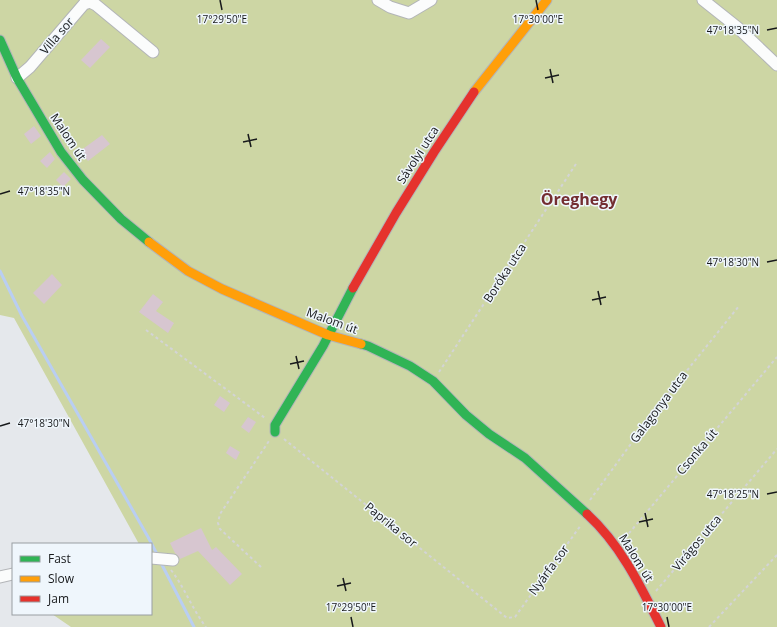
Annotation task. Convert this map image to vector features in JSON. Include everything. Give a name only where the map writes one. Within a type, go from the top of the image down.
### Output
[{"type":"street","points":[[378,0],[409,13],[431,0]]},
{"type":"street","name":"Sávolyi utca","points":[[275,429],[323,346],[360,274],[396,212],[434,152],[472,95],[547,0]]},
{"type":"street","points":[[703,0],[737,28],[777,65]]},
{"type":"street","name":"Villa sor","points":[[18,78],[30,67],[84,4],[90,2],[96,5],[153,52]]},
{"type":"street","name":"Malom út","points":[[0,40],[18,78],[61,152],[83,180],[121,219],[159,251],[188,271],[222,289],[328,335],[368,346],[410,366],[433,381],[466,415],[489,434],[525,458],[598,524],[617,547],[661,627]]},
{"type":"street","points":[[0,577],[12,574]]},
{"type":"path","name":"Boróka utca","points":[[433,381],[576,164]]},
{"type":"path","name":"Galagonya utca","points":[[585,513],[660,404],[739,306]]},
{"type":"path","name":"Paprika sor","points":[[146,330],[275,429],[507,618]]},
{"type":"path","name":"Csonka út","points":[[617,547],[777,357]]},
{"type":"path","points":[[261,567],[220,529],[218,523],[220,514],[275,429]]},
{"type":"path","name":"Virágos utca","points":[[648,601],[777,449]]},
{"type":"path","name":"Nyárfa sor","points":[[507,618],[515,617],[585,513]]},
{"type":"path","points":[[709,627],[777,554]]},
{"type":"path","points":[[160,559],[179,580],[189,600],[206,627]]},
{"type":"green space","points":[[0,0],[777,0],[777,627],[71,627],[53,615],[152,615],[152,543],[138,543],[14,318],[0,315]]},
{"type":"building","points":[[101,39],[110,47],[90,68],[81,60]]},
{"type":"building","points":[[34,126],[41,136],[31,144],[24,134]]},
{"type":"building","points":[[102,135],[110,144],[88,161],[80,151]]},
{"type":"building","points":[[50,152],[55,159],[47,168],[40,161]]},
{"type":"building","points":[[64,172],[71,179],[63,187],[56,180]]},
{"type":"building","points":[[52,274],[62,285],[44,304],[33,293]]},
{"type":"building","points":[[153,294],[163,302],[156,311],[174,323],[168,333],[139,312]]},
{"type":"building","points":[[220,396],[230,403],[224,412],[214,405]]},
{"type":"building","points":[[248,417],[256,422],[249,433],[241,427]]},
{"type":"building","points":[[230,446],[240,452],[236,460],[226,453]]},
{"type":"building","points":[[201,528],[212,550],[216,547],[242,574],[230,585],[198,551],[180,559],[175,553],[170,543]]},
{"type":"waterway","points":[[0,271],[22,316],[151,543]]},
{"type":"waterway","points":[[152,545],[158,556]]},
{"type":"waterway","points":[[160,561],[194,627]]},
{"type":"traffic: fast","points":[[0,40],[17,78],[61,152],[83,180],[121,219],[149,242]]},
{"type":"traffic: fast","points":[[275,432],[275,425],[323,346],[353,288]]},
{"type":"traffic: fast","points":[[361,344],[410,366],[433,381],[466,415],[489,434],[525,458],[587,514]]},
{"type":"traffic: slow","points":[[474,92],[547,0]]},
{"type":"traffic: slow","points":[[149,242],[188,271],[222,289],[328,335],[361,344]]},
{"type":"traffic: jam","points":[[353,288],[396,213],[474,92]]},
{"type":"traffic: jam","points":[[587,514],[599,526],[620,553],[638,582],[661,627]]},
{"type":"district","name":"Öreghegy","points":[[579,199]]}]
